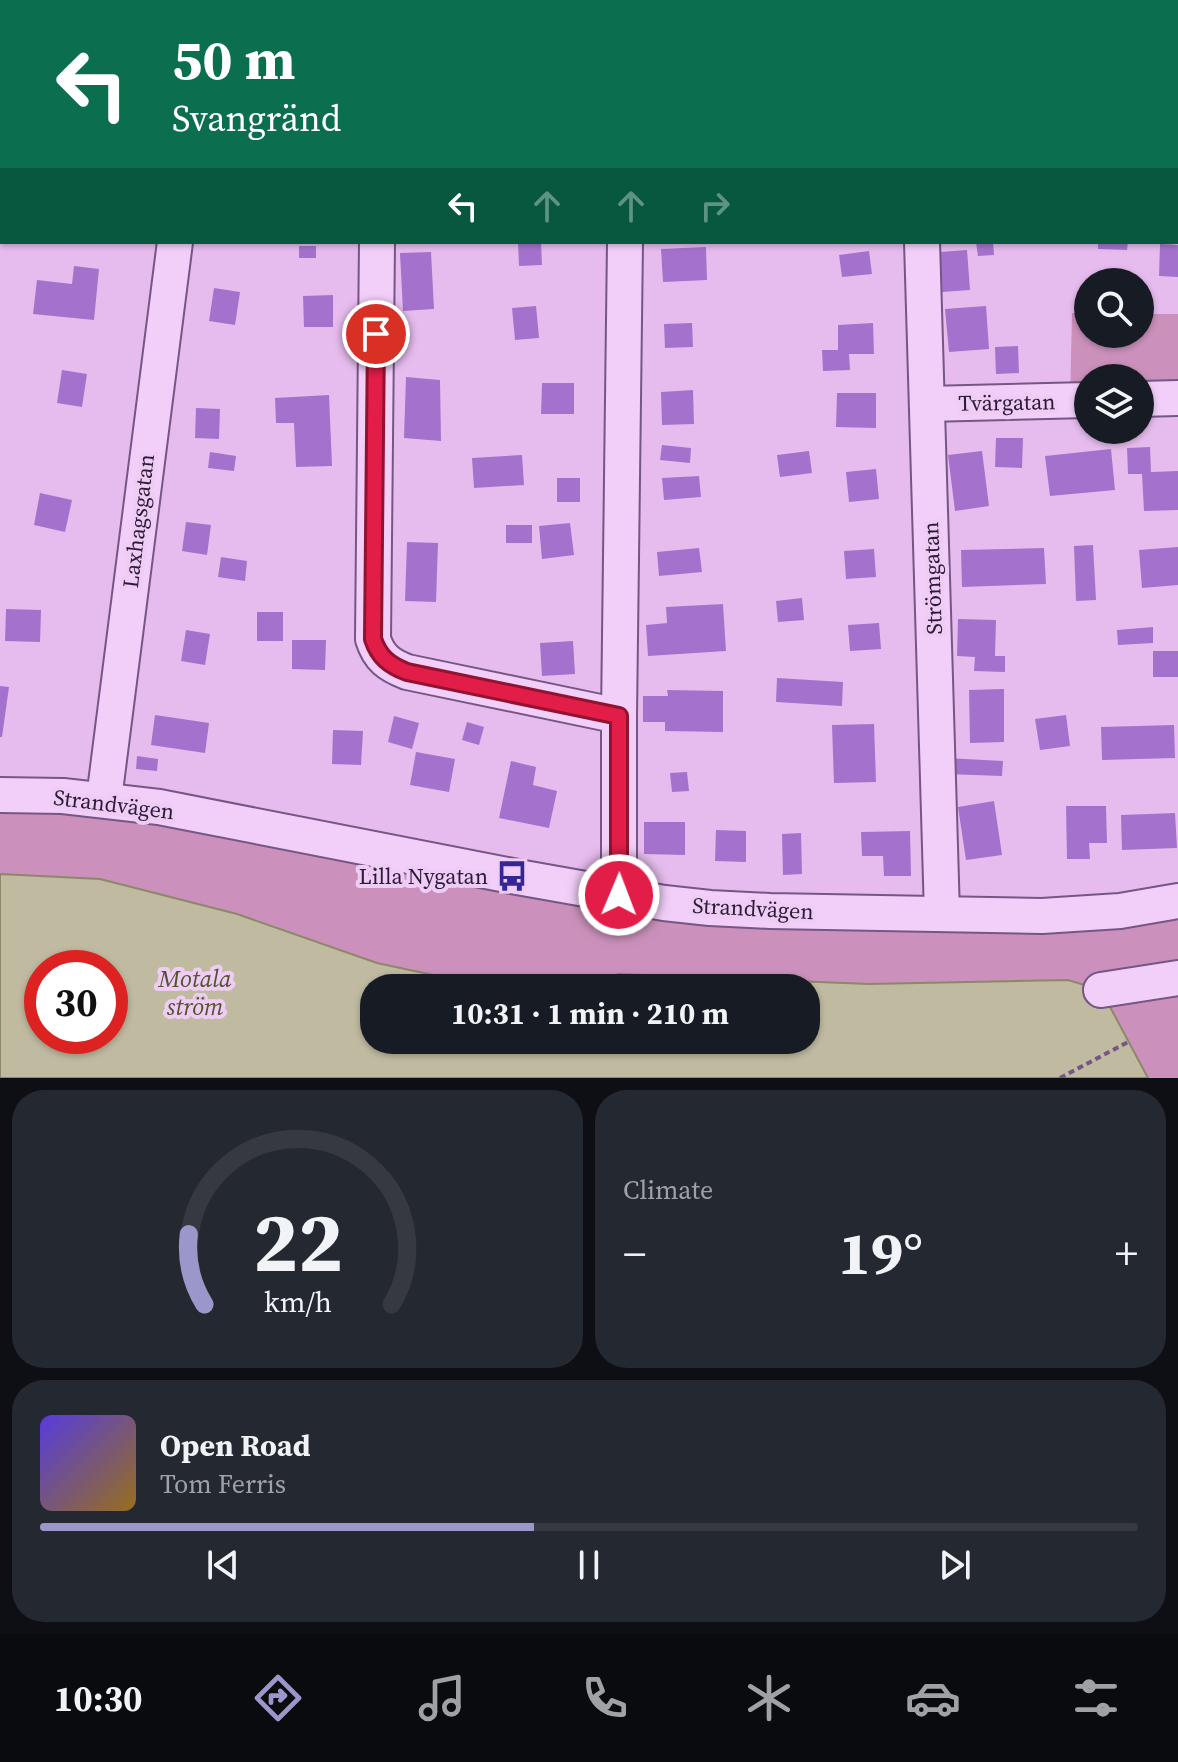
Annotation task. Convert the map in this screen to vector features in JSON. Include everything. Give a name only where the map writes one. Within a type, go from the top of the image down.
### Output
[{"type":"street","name":"Laxhagsgatan","points":[[104,799],[175,244]]},
{"type":"street","points":[[377,244],[373,639],[377,652],[407,672],[619,716]]},
{"type":"street","points":[[619,895],[625,244]]},
{"type":"street","name":"Strömgatan","points":[[922,244],[942,914]]},
{"type":"street","points":[[1154,399],[1178,398]]},
{"type":"street","name":"Tvärgatan","points":[[927,404],[1074,400]]},
{"type":"street","name":"Strandvägen","points":[[0,795],[104,799],[159,807],[512,876],[664,903],[710,908],[1042,916],[1136,909],[1178,901]]},
{"type":"street","points":[[1101,990],[1178,978]]},
{"type":"path","points":[[1060,1078],[1128,1042]]},
{"type":"shaded area","points":[[1072,313],[1074,348],[1154,348],[1154,314],[1178,314],[1178,398],[1154,399],[1154,364],[1074,364],[1074,402],[1070,402]]},
{"type":"shaded area","points":[[20,797],[509,885],[1178,910],[1178,1078],[1148,1078],[1128,1042],[1068,980],[869,984],[820,982],[820,974],[428,974],[377,963],[237,914],[100,879],[0,874],[0,798]]},
{"type":"water","name":"Motala ström","points":[[0,874],[100,879],[237,914],[377,963],[428,974],[360,974],[360,1054],[820,1054],[820,982],[1068,980],[1101,990],[1148,1078],[0,1078]]},
{"type":"building","points":[[518,244],[541,244],[542,265],[519,266]]},
{"type":"building","points":[[976,244],[993,244],[994,255],[978,256]]},
{"type":"building","points":[[1098,244],[1128,244],[1127,250],[1098,249]]},
{"type":"building","points":[[1160,244],[1178,245],[1178,277],[1159,276]]},
{"type":"building","points":[[299,246],[316,246],[316,258],[299,258]]},
{"type":"building","points":[[706,247],[707,280],[663,282],[661,249]]},
{"type":"building","points":[[967,250],[970,290],[942,292],[940,252]]},
{"type":"building","points":[[869,251],[872,274],[842,277],[839,255]]},
{"type":"building","points":[[431,252],[434,309],[403,311],[400,253]]},
{"type":"building","points":[[74,266],[99,269],[94,320],[33,314],[37,280],[72,284]]},
{"type":"building","points":[[214,288],[240,292],[235,325],[209,321]]},
{"type":"building","points":[[333,295],[333,327],[304,327],[303,296]]},
{"type":"building","points":[[536,306],[539,338],[515,340],[512,308]]},
{"type":"building","points":[[986,306],[989,349],[949,352],[945,309]]},
{"type":"building","points":[[692,323],[693,347],[665,348],[664,324]]},
{"type":"building","points":[[873,323],[874,354],[849,354],[850,370],[823,371],[822,350],[838,350],[838,325]]},
{"type":"building","points":[[1018,346],[1019,373],[996,374],[995,347]]},
{"type":"building","points":[[62,370],[87,374],[82,407],[57,403]]},
{"type":"building","points":[[406,377],[440,380],[441,441],[404,438]]},
{"type":"building","points":[[542,383],[574,383],[574,414],[541,414]]},
{"type":"building","points":[[693,390],[694,424],[662,425],[661,392]]},
{"type":"building","points":[[837,393],[876,393],[876,428],[836,427]]},
{"type":"building","points":[[329,395],[332,466],[296,467],[294,423],[276,423],[275,398]]},
{"type":"building","points":[[196,408],[220,409],[219,439],[195,438]]},
{"type":"building","points":[[996,438],[1023,438],[1022,468],[995,467]]},
{"type":"building","points":[[662,445],[691,448],[690,463],[660,460]]},
{"type":"building","points":[[1150,447],[1151,472],[1178,471],[1178,510],[1144,511],[1142,474],[1128,474],[1127,448]]},
{"type":"building","points":[[1111,449],[1115,490],[1050,496],[1045,456]]},
{"type":"building","points":[[809,451],[812,473],[780,477],[777,455]]},
{"type":"building","points":[[982,451],[989,506],[955,511],[948,455]]},
{"type":"building","points":[[210,452],[236,456],[234,471],[208,468]]},
{"type":"building","points":[[522,455],[524,485],[474,488],[472,458]]},
{"type":"building","points":[[876,469],[879,499],[849,502],[846,472]]},
{"type":"building","points":[[699,476],[701,497],[664,500],[662,478]]},
{"type":"building","points":[[557,478],[580,478],[580,502],[557,502]]},
{"type":"building","points":[[40,493],[72,500],[65,532],[34,525]]},
{"type":"building","points":[[186,522],[211,525],[207,555],[182,551]]},
{"type":"building","points":[[570,523],[574,555],[542,559],[539,526]]},
{"type":"building","points":[[506,525],[532,525],[532,543],[506,543]]},
{"type":"building","points":[[407,542],[438,543],[436,602],[405,601]]},
{"type":"building","points":[[1093,545],[1096,600],[1076,601],[1074,546]]},
{"type":"building","points":[[1178,547],[1178,585],[1142,588],[1139,550]]},
{"type":"building","points":[[699,548],[702,572],[659,576],[657,552]]},
{"type":"building","points":[[1044,548],[1046,584],[962,587],[961,550]]},
{"type":"building","points":[[874,549],[876,577],[846,579],[844,551]]},
{"type":"building","points":[[221,557],[247,561],[245,581],[218,577]]},
{"type":"building","points":[[802,598],[804,620],[778,622],[776,601]]},
{"type":"building","points":[[723,604],[726,651],[648,656],[646,625],[667,623],[666,607]]},
{"type":"building","points":[[6,609],[41,610],[40,642],[5,641]]},
{"type":"building","points":[[257,612],[283,612],[283,641],[257,641]]},
{"type":"building","points":[[958,619],[996,620],[995,656],[1005,656],[1005,672],[974,671],[975,657],[957,656]]},
{"type":"building","points":[[879,623],[881,649],[850,651],[848,625]]},
{"type":"building","points":[[1153,627],[1153,643],[1118,645],[1117,630]]},
{"type":"building","points":[[186,630],[210,634],[205,665],[181,661]]},
{"type":"building","points":[[292,640],[326,640],[325,670],[292,669]]},
{"type":"building","points":[[573,641],[575,674],[542,676],[540,643]]},
{"type":"building","points":[[1153,651],[1178,651],[1178,677],[1153,677]]},
{"type":"building","points":[[777,678],[843,682],[842,706],[776,702]]},
{"type":"building","points":[[0,686],[9,687],[2,737],[0,737]]},
{"type":"building","points":[[1004,689],[1004,742],[970,743],[969,690]]},
{"type":"building","points":[[667,690],[723,691],[723,732],[665,731],[665,722],[643,722],[643,696],[668,696]]},
{"type":"building","points":[[155,715],[209,723],[205,753],[151,745]]},
{"type":"building","points":[[1066,715],[1070,746],[1040,750],[1035,719]]},
{"type":"building","points":[[394,716],[419,723],[412,749],[388,742]]},
{"type":"building","points":[[467,722],[484,727],[479,745],[462,740]]},
{"type":"building","points":[[874,724],[876,782],[834,783],[832,725]]},
{"type":"building","points":[[1174,725],[1175,758],[1102,760],[1101,727]]},
{"type":"building","points":[[333,730],[363,731],[361,765],[332,764]]},
{"type":"building","points":[[416,752],[455,759],[449,792],[410,785]]},
{"type":"building","points":[[137,756],[158,759],[157,771],[136,769]]},
{"type":"building","points":[[946,758],[1003,761],[1002,776],[946,774]]},
{"type":"building","points":[[511,761],[536,767],[533,785],[557,791],[549,828],[499,818]]},
{"type":"building","points":[[687,772],[689,791],[672,792],[670,773]]},
{"type":"building","points":[[994,801],[1002,855],[966,860],[958,807]]},
{"type":"building","points":[[1066,806],[1106,806],[1107,843],[1089,843],[1090,859],[1067,859]]},
{"type":"building","points":[[1175,813],[1177,848],[1122,850],[1121,815]]},
{"type":"building","points":[[644,822],[685,822],[685,855],[644,854]]},
{"type":"building","points":[[716,830],[746,831],[746,862],[715,861]]},
{"type":"building","points":[[910,831],[911,876],[884,876],[883,856],[862,856],[861,832]]},
{"type":"building","points":[[801,833],[802,874],[783,875],[782,834]]},
{"type":"place","name":"Lilla Nygatan","points":[[512,876]]},
{"type":"route","points":[[376,334],[373,639],[377,652],[387,662],[407,672],[619,716],[619,895]]}]
